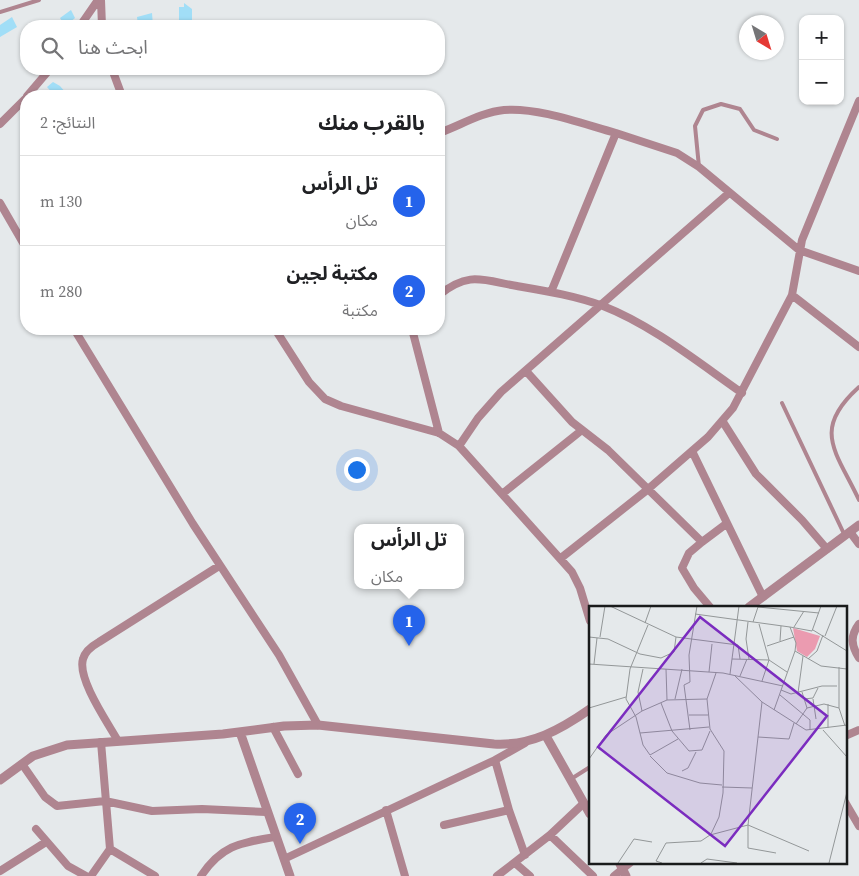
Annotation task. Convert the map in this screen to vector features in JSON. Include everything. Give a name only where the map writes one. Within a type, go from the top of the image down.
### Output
[{"type":"street","points":[[85,20],[100,0]]},
{"type":"street","points":[[100,0],[102,20]]},
{"type":"street","points":[[33,90],[45,75]]},
{"type":"street","points":[[114,75],[120,90]]},
{"type":"street","points":[[561,558],[647,490],[692,451],[723,422],[742,393],[792,295],[799,250],[859,102]]},
{"type":"street","points":[[0,124],[20,104]]},
{"type":"street","points":[[445,132],[487,114],[502,110],[516,110],[535,112],[616,132],[677,153],[699,167],[799,250],[859,271]]},
{"type":"street","points":[[551,292],[616,132]]},
{"type":"street","points":[[459,446],[489,404],[729,193]]},
{"type":"street","points":[[0,203],[20,238]]},
{"type":"street","points":[[445,291],[457,282],[471,279],[551,292],[601,306],[618,313],[682,351],[742,393]]},
{"type":"street","points":[[792,295],[859,347]]},
{"type":"street","points":[[80,335],[219,566],[279,655],[318,725]]},
{"type":"street","points":[[279,335],[309,382],[325,399],[341,406],[439,433],[459,446],[572,572],[580,588],[589,618]]},
{"type":"street","points":[[414,335],[439,433]]},
{"type":"street","points":[[526,371],[582,430],[608,450],[702,542]]},
{"type":"street","points":[[723,422],[756,474],[802,520],[827,549]]},
{"type":"street","points":[[502,494],[582,430]]},
{"type":"street","points":[[692,451],[763,597]]},
{"type":"street","points":[[709,606],[694,588],[682,568],[690,553],[726,524]]},
{"type":"street","points":[[750,606],[859,525]]},
{"type":"street","points":[[848,534],[859,544]]},
{"type":"street","points":[[118,741],[86,682],[82,668],[85,655],[99,642],[219,566]]},
{"type":"street","points":[[859,624],[852,639],[852,645],[859,658]]},
{"type":"street","points":[[0,780],[44,750],[67,745],[240,732],[273,727],[318,725],[494,744],[526,742],[546,736],[589,710]]},
{"type":"street","points":[[273,727],[298,774]]},
{"type":"street","points":[[846,736],[859,730]]},
{"type":"street","points":[[240,732],[266,812],[290,876]]},
{"type":"street","points":[[546,736],[589,812]]},
{"type":"street","points":[[91,876],[110,849],[101,742]]},
{"type":"street","points":[[284,859],[495,760],[526,742]]},
{"type":"street","points":[[495,760],[509,810],[525,855]]},
{"type":"street","points":[[22,764],[36,786],[52,804],[63,805],[105,801],[152,811],[202,809],[266,812]]},
{"type":"street","points":[[497,876],[550,835],[584,804]]},
{"type":"street","points":[[846,804],[859,826]]},
{"type":"street","points":[[386,810],[405,876]]},
{"type":"street","points":[[444,826],[509,810]]},
{"type":"street","points":[[36,829],[70,867],[86,876]]},
{"type":"street","points":[[550,835],[593,876]]},
{"type":"street","points":[[200,876],[208,865],[230,846],[275,837]]},
{"type":"street","points":[[0,870],[46,842]]},
{"type":"street","points":[[110,849],[152,875]]},
{"type":"street","points":[[515,863],[530,876]]},
{"type":"street","points":[[614,876],[622,869]]},
{"type":"lane","points":[[0,12],[39,0]]},
{"type":"lane","points":[[699,167],[695,126],[702,110],[722,104],[740,109],[754,130],[777,138]]},
{"type":"lane","points":[[859,387],[840,404],[831,427],[833,444],[859,500]]},
{"type":"lane","points":[[782,403],[848,534]]},
{"type":"lane","points":[[571,779],[589,768]]},
{"type":"building","points":[[184,3],[192,9],[192,20],[179,20],[179,7],[184,7]]},
{"type":"building","points":[[71,10],[75,18],[72,20],[61,20],[60,18]]},
{"type":"building","points":[[152,13],[153,20],[137,20],[137,17]]},
{"type":"building","points":[[12,17],[17,27],[0,37],[0,25]]},
{"type":"building","points":[[53,82],[63,90],[50,90],[47,87]]},
{"type":"place","name":"تل الرأس","points":[[409,646]]},
{"type":"place","name":"مكتبة لجين","points":[[300,844]]}]
